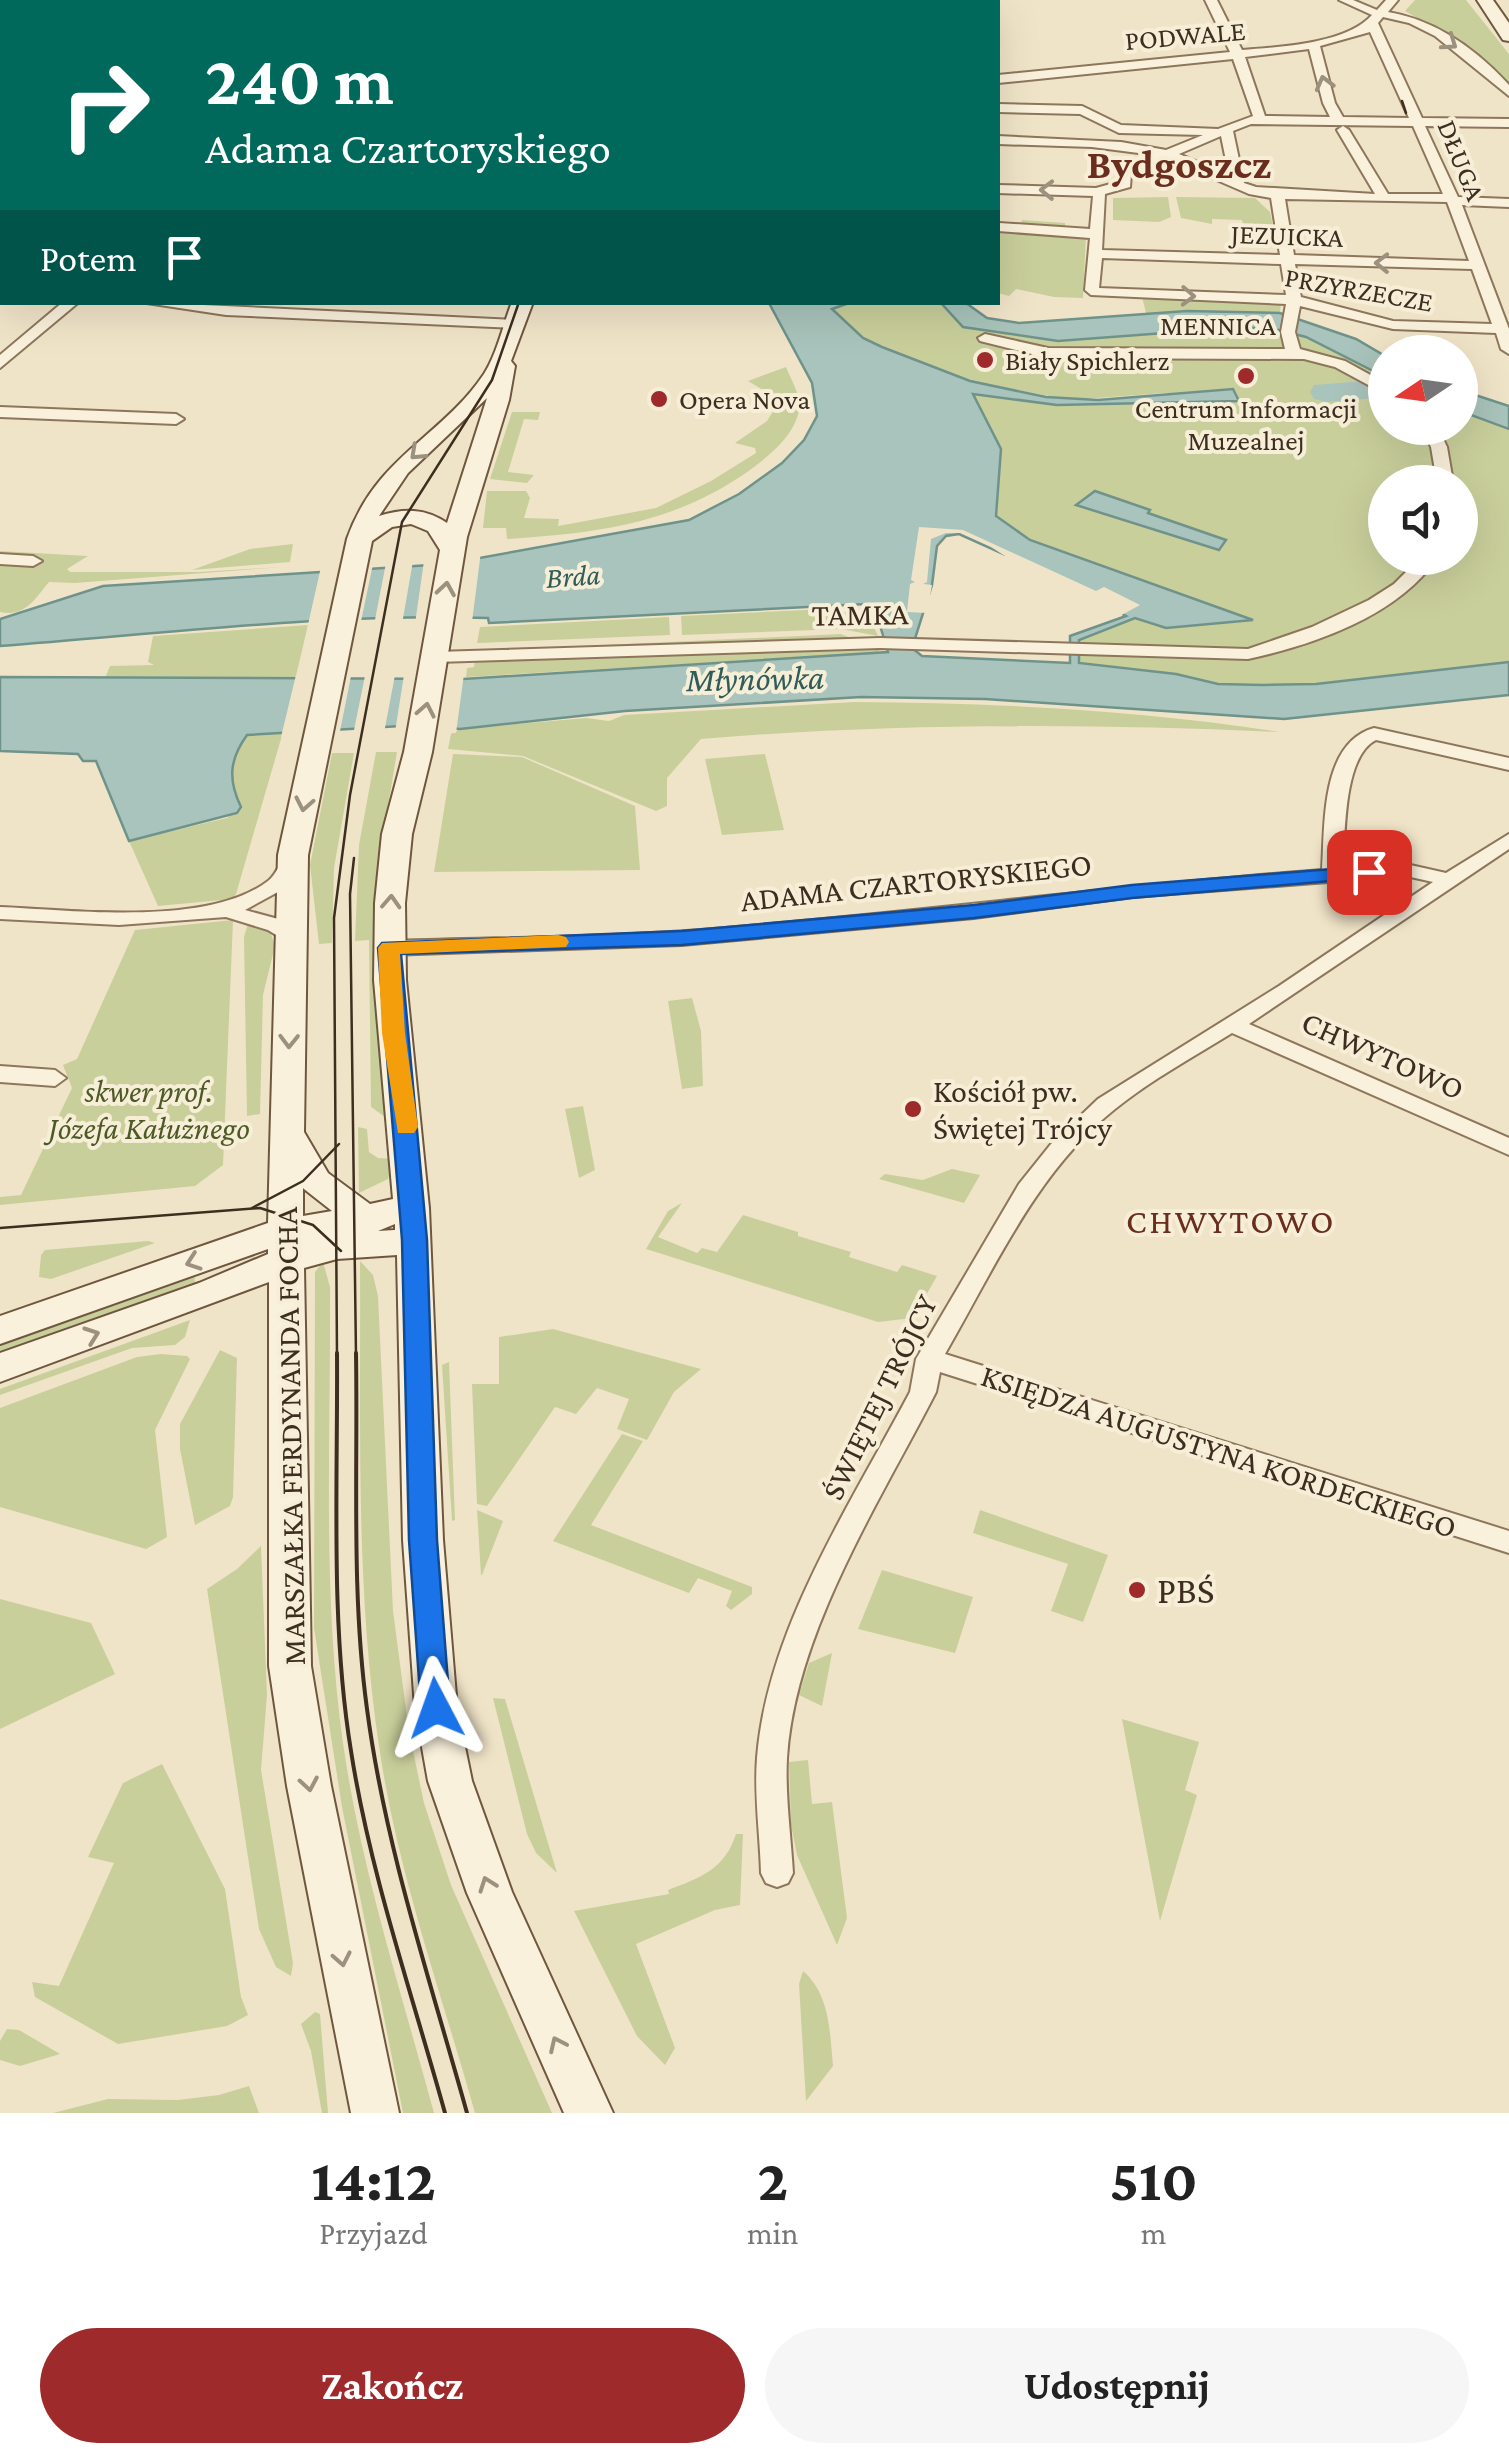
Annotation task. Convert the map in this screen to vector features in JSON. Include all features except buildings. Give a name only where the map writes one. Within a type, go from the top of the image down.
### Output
[{"type":"street","points":[[1211,0],[1238,55],[1260,119]]},
{"type":"street","points":[[1346,0],[1376,18],[1425,27],[1467,55],[1509,92]]},
{"type":"street","points":[[1376,18],[1392,0]]},
{"type":"street","points":[[1484,0],[1509,36]]},
{"type":"street","points":[[1503,0],[1509,7]]},
{"type":"street","name":"PODWALE","points":[[1000,78],[1077,90],[1238,55],[1314,46],[1362,30],[1376,18]]},
{"type":"street","name":"DŁUGA","points":[[1376,18],[1509,348]]},
{"type":"street","points":[[1314,46],[1340,124],[1383,197]]},
{"type":"street","points":[[1000,108],[1077,90],[1120,136],[1169,152],[1238,185],[1277,194],[1509,203]]},
{"type":"street","points":[[1000,140],[1211,131],[1260,119],[1340,124],[1509,123]]},
{"type":"street","points":[[1125,172],[1221,134],[1226,128]]},
{"type":"street","points":[[1226,128],[1238,185]]},
{"type":"street","points":[[1000,189],[1097,192],[1125,184],[1120,136]]},
{"type":"street","points":[[1096,254],[1097,192]]},
{"type":"street","points":[[1277,194],[1289,261],[1293,353]]},
{"type":"street","points":[[1000,227],[1097,234]]},
{"type":"street","name":"JEZUICKA","points":[[1096,254],[1476,264]]},
{"type":"street","name":"PRZYRZECZE","points":[[1096,254],[1092,290],[1101,294],[1412,328],[1499,329]]},
{"type":"street","points":[[0,363],[68,305]]},
{"type":"street","points":[[173,305],[226,311],[519,313],[505,357],[498,400],[452,542],[418,752],[394,850],[389,948],[413,1224],[423,1540],[436,1708],[450,1781],[524,1974],[589,2113]]},
{"type":"street","name":"MENNICA","points":[[985,338],[1034,351],[1067,354],[1293,353],[1340,364],[1368,379]]},
{"type":"street","points":[[358,543],[364,520],[394,476],[472,402],[505,357]]},
{"type":"street","points":[[0,412],[176,419]]},
{"type":"street","points":[[358,543],[383,520],[404,517],[439,524],[452,542]]},
{"type":"street","name":"MARSZAŁKA FERDYNANDA FOCHA","points":[[358,543],[293,854],[286,1246],[290,1666],[309,1786],[374,2113]]},
{"type":"street","points":[[0,559],[33,561]]},
{"type":"street","name":"TAMKA","points":[[436,655],[930,643],[1218,656],[1284,647],[1349,617],[1416,575]]},
{"type":"street","points":[[1332,875],[1340,786],[1355,741],[1363,735],[1374,734],[1509,764]]},
{"type":"street","name":"ŚWIĘTEJ TRÓJCY","points":[[777,1873],[772,1758],[790,1665],[814,1603],[923,1392],[930,1359],[1027,1190],[1058,1150],[1106,1104],[1287,991],[1509,840]]},
{"type":"street","points":[[0,914],[118,919],[228,910],[280,883],[293,854]]},
{"type":"street","name":"ADAMA CZARTORYSKIEGO","points":[[389,948],[682,938],[974,912],[1132,891],[1406,870],[1426,872],[1447,882]]},
{"type":"street","points":[[228,910],[275,925],[291,937]]},
{"type":"street","name":"CHWYTOWO","points":[[1230,1024],[1509,1147]]},
{"type":"street","points":[[0,1074],[55,1078]]},
{"type":"street","points":[[288,1133],[311,1175],[361,1216]]},
{"type":"street","points":[[0,1330],[286,1246],[361,1216],[413,1224]]},
{"type":"street","points":[[0,1368],[212,1292],[286,1246],[336,1246],[413,1224]]},
{"type":"street","name":"KSIĘDZA AUGUSTYNA KORDECKIEGO","points":[[930,1359],[1509,1542]]},
{"type":"green space","points":[[1415,0],[1466,0],[1509,54],[1509,83],[1444,34],[1405,11]]},
{"type":"green space","points":[[1168,197],[1171,217],[1159,222],[1113,220],[1113,198]]},
{"type":"green space","points":[[1176,197],[1255,198],[1270,212],[1273,226],[1212,219],[1212,224],[1181,218]]},
{"type":"green space","points":[[1022,220],[1065,223],[1065,229],[1086,236],[1083,298],[1016,289],[1009,296],[1000,294],[1000,224],[1021,224]]},
{"type":"green space","points":[[1142,297],[1281,303],[1280,313],[1146,313]]},
{"type":"green space","points":[[843,305],[943,305],[963,327],[1058,341],[1178,332],[1207,324],[1278,330],[1306,337],[1368,368],[1368,445],[1478,445],[1478,418],[1509,429],[1509,662],[1316,684],[1263,685],[1218,684],[1176,674],[1079,663],[1079,640],[1135,618],[1166,628],[996,516],[1001,449],[972,393],[1057,405],[1238,401],[1165,393],[1070,400],[970,381],[863,338],[832,309]]},
{"type":"green space","points":[[786,367],[800,405],[792,429],[780,445],[750,470],[693,503],[634,522],[573,533],[507,539],[506,528],[483,528],[487,491],[526,491],[530,498],[524,518],[559,519],[558,526],[656,508],[711,481],[756,453],[755,448],[735,443],[767,421],[774,410],[768,393],[748,381]]},
{"type":"green space","points":[[512,412],[540,412],[538,420],[524,419],[508,472],[534,475],[527,483],[490,479]]},
{"type":"green space","points":[[293,544],[290,562],[192,570],[250,549]]},
{"type":"green space","points":[[0,551],[88,556],[67,569],[70,572],[199,572],[283,567],[49,582],[28,606],[9,613],[0,612]]},
{"type":"green space","points":[[865,607],[878,636],[841,629],[682,635],[681,616],[825,609],[827,613],[865,611]]},
{"type":"green space","points":[[669,617],[670,635],[477,643],[480,627]]},
{"type":"green space","points":[[308,625],[295,680],[105,678],[110,666],[154,665],[148,662],[153,636]]},
{"type":"green space","points":[[841,634],[853,639],[476,651]]},
{"type":"green space","points":[[881,648],[877,653],[466,677],[467,668],[474,667],[475,660]]},
{"type":"green space","points":[[855,702],[1068,709],[1280,732],[991,726],[701,739],[667,778],[667,806],[656,811],[523,756],[448,749],[451,734],[460,729]]},
{"type":"green space","points":[[283,732],[236,894],[232,899],[158,906],[129,841],[227,818],[241,807],[233,770],[247,735]]},
{"type":"green space","points":[[376,752],[397,752],[385,824],[388,1119],[371,1107],[369,940],[355,941],[359,845]]},
{"type":"green space","points":[[332,753],[354,753],[334,868],[332,943],[319,944],[310,865]]},
{"type":"green space","points":[[453,754],[522,757],[635,806],[640,870],[434,872]]},
{"type":"green space","points":[[765,754],[784,830],[722,835],[705,759]]},
{"type":"green space","name":"skwer prof. Józefa Kałużnego","points":[[233,920],[223,1165],[195,1186],[0,1205],[0,1197],[21,1195],[72,1088],[63,1065],[77,1059],[135,930]]},
{"type":"green space","points":[[249,920],[270,931],[275,946],[263,995],[260,1114],[247,1116],[244,937]]},
{"type":"green space","points":[[692,998],[701,1031],[703,1086],[682,1089],[668,1001]]},
{"type":"green space","points":[[583,1106],[595,1170],[579,1178],[565,1109]]},
{"type":"green space","points":[[358,1127],[367,1129],[369,1152],[378,1158],[395,1159],[388,1179],[359,1193]]},
{"type":"green space","points":[[952,1169],[980,1175],[964,1203],[879,1179],[885,1174],[923,1180]]},
{"type":"green space","points":[[682,1203],[658,1237],[697,1253],[702,1248],[717,1252],[743,1215],[851,1252],[849,1257],[897,1272],[902,1265],[937,1276],[913,1318],[878,1322],[646,1249],[668,1211]]},
{"type":"green space","points":[[155,1243],[51,1279],[39,1277],[45,1250]]},
{"type":"green space","points":[[360,1261],[373,1275],[378,1296],[393,1611],[409,1732],[424,1803],[451,1885],[552,2113],[475,2113],[397,1839],[379,1746],[366,1625],[361,1504]]},
{"type":"green space","points":[[323,1262],[330,1287],[332,1630],[343,1743],[371,1883],[434,2113],[403,2113],[342,1807],[314,1628],[315,1272]]},
{"type":"green space","points":[[194,1273],[195,1282],[0,1352],[0,1342]]},
{"type":"green space","points":[[190,1320],[185,1337],[175,1345],[132,1348],[0,1395],[0,1389]]},
{"type":"green space","points":[[553,1329],[701,1369],[674,1392],[647,1440],[617,1429],[629,1399],[597,1388],[576,1414],[555,1407],[487,1506],[477,1504],[472,1384],[499,1384],[499,1337]]},
{"type":"green space","points":[[220,1350],[237,1358],[233,1497],[230,1506],[195,1525],[180,1449],[180,1424]]},
{"type":"green space","points":[[161,1354],[190,1359],[155,1430],[167,1537],[146,1549],[0,1507],[0,1408],[137,1357]]},
{"type":"green space","points":[[449,1362],[455,1520],[452,1521],[442,1365]]},
{"type":"green space","points":[[622,1434],[643,1441],[591,1525],[752,1587],[752,1594],[731,1610],[726,1606],[732,1591],[698,1578],[689,1593],[553,1541]]},
{"type":"green space","points":[[477,1510],[503,1521],[482,1575],[481,1575]]},
{"type":"green space","points":[[980,1510],[1108,1555],[1083,1622],[1051,1611],[1068,1564],[973,1533]]},
{"type":"green space","points":[[261,1546],[267,1695],[261,1770],[293,1963],[291,1976],[276,1967],[259,1929],[207,1589],[237,1569]]},
{"type":"green space","points":[[882,1570],[973,1597],[955,1653],[858,1629]]},
{"type":"green space","points":[[0,1599],[91,1623],[115,1674],[0,1729]]},
{"type":"green space","points":[[832,1653],[822,1706],[799,1695],[809,1663]]},
{"type":"green space","points":[[493,1698],[505,1699],[557,1873],[536,1853],[527,1834]]},
{"type":"green space","points":[[1122,1719],[1199,1742],[1185,1790],[1197,1795],[1160,1921]]},
{"type":"green space","points":[[808,1760],[812,1804],[832,1802],[847,1918],[837,1945],[797,1855],[791,1825],[789,1762]]},
{"type":"green space","points":[[162,1764],[225,1889],[241,1997],[248,2015],[227,2026],[118,2044],[35,1997],[32,1982],[59,1986],[114,1863],[88,1857],[123,1783]]},
{"type":"green space","points":[[736,1834],[743,1834],[740,1905],[715,1910],[636,1944],[675,2048],[665,2065],[637,2036],[574,1911],[669,1894],[668,1890],[718,1864]]},
{"type":"green space","points":[[803,1971],[824,2002],[833,2066],[806,2101],[799,1984]]},
{"type":"green space","points":[[315,2012],[320,2014],[328,2113],[322,2113],[311,2051],[301,2024]]},
{"type":"green space","points":[[7,2029],[19,2030],[60,2054],[20,2066],[0,2060],[0,2041]]},
{"type":"green space","points":[[249,2086],[259,2113],[53,2113],[108,2099],[178,2100],[219,2095]]},
{"type":"water","points":[[770,305],[843,305],[832,309],[863,338],[882,347],[970,381],[1046,397],[1098,400],[1233,389],[1239,401],[1057,405],[973,394],[1001,449],[996,516],[1030,540],[1253,620],[1166,628],[1135,618],[1079,640],[1079,663],[1176,674],[1218,684],[1263,685],[1316,684],[1509,662],[1509,695],[1284,719],[985,699],[861,697],[625,711],[460,729],[419,725],[247,735],[232,770],[241,807],[237,813],[129,841],[96,761],[83,761],[78,754],[0,751],[0,677],[463,679],[888,652],[875,609],[867,604],[489,623],[488,618],[427,617],[305,621],[0,646],[0,619],[103,586],[446,564],[689,520],[739,494],[782,463],[804,440],[817,416],[812,383]],"holes":[[[959,534],[1048,574],[1126,616],[1070,636],[1070,663],[922,656],[912,648],[932,585],[937,546],[946,536]]]},
{"type":"water","points":[[943,305],[969,305],[987,318],[1019,323],[1187,311],[1280,313],[1368,346],[1368,368],[1306,337],[1278,330],[1207,324],[1178,332],[1058,341],[963,327]]},
{"type":"water","points":[[1478,396],[1509,406],[1509,429],[1478,418]]},
{"type":"water","points":[[1095,491],[1226,540],[1219,550],[1076,505]]},
{"type":"pier","points":[[919,527],[963,530],[1096,591],[1104,587],[1140,605],[1112,617],[1116,615],[1002,559],[1005,556],[991,547],[960,533],[946,533],[931,539],[927,582],[923,584],[932,585],[927,613],[907,612],[910,584],[915,582],[911,580]]},
{"type":"pier","points":[[481,551],[472,622],[415,624],[424,561]]},
{"type":"pier","points":[[413,561],[402,624],[374,625],[386,563]]},
{"type":"pier","points":[[373,564],[360,626],[307,629],[321,567]]},
{"type":"pier","points":[[464,674],[456,733],[395,732],[404,675]]},
{"type":"pier","points":[[296,675],[351,676],[339,736],[281,737]]},
{"type":"pier","points":[[395,675],[384,733],[353,735],[365,676]]},
{"type":"waterway","points":[[1326,392],[1365,391]]},
{"type":"tram line","points":[[1402,101],[1406,113]]},
{"type":"tram line","points":[[336,1148],[334,918],[350,795],[402,522],[492,380],[518,305]]},
{"type":"tram line","points":[[354,858],[350,894],[356,1356]]},
{"type":"tram line","points":[[336,1148],[339,1144]]},
{"type":"tram line","points":[[252,1208],[303,1181],[336,1148]]},
{"type":"tram line","points":[[336,1148],[336,1247]]},
{"type":"tram line","points":[[0,1228],[260,1208],[313,1225],[336,1247]]},
{"type":"tram line","points":[[336,1247],[341,1251]]},
{"type":"tram line","points":[[336,1247],[337,1355]]},
{"type":"tram line","points":[[356,1353],[357,1576],[367,1709],[397,1862],[467,2113]]},
{"type":"tram line","points":[[337,1355],[338,1603],[344,1702],[359,1797],[380,1888],[445,2113]]},
{"type":"slow traffic","points":[[406,1127],[394,1033],[389,948],[558,942]]},
{"type":"place","name":"Biały Spichlerz","points":[[985,360]]},
{"type":"place","name":"Centrum Informacji Muzealnej","points":[[1246,376]]},
{"type":"place","name":"Opera Nova","points":[[659,399]]},
{"type":"place","name":"Kościół pw. Świętej Trójcy","points":[[913,1109]]},
{"type":"place","name":"PBŚ","points":[[1137,1590]]},
{"type":"district","name":"Bydgoszcz","points":[[1179,163]]},
{"type":"district","name":"CHWYTOWO","points":[[1231,1221]]},
{"type":"route","points":[[436,1708],[423,1540],[414,1240],[389,948],[682,938],[974,912],[1132,891],[1369,872]]},
{"type":"water label","name":"Brda","points":[[573,576]]},
{"type":"water label","name":"Młynówka","points":[[755,678]]}]
